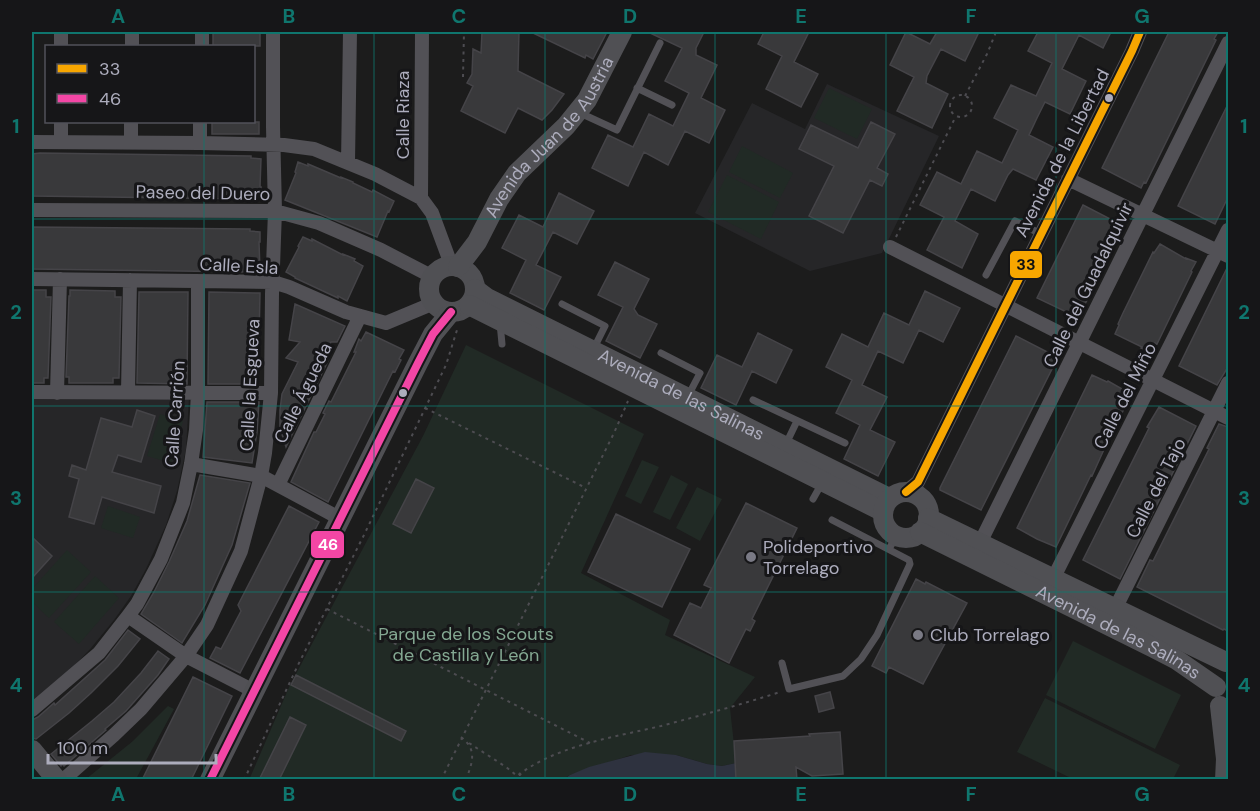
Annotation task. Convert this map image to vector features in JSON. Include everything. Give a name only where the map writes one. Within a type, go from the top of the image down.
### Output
[{"type":"street","name":"Calle la Esgueva","points":[[63,780],[141,709],[186,656],[207,625],[241,551],[261,476],[272,393],[275,211],[273,32]]},
{"type":"street","points":[[348,162],[350,32]]},
{"type":"street","name":"Calle Riaza","points":[[421,198],[422,32]]},
{"type":"street","name":"Avenida Juan de Austria","points":[[210,780],[433,334],[456,295],[477,242],[499,199],[517,173],[566,126],[586,100],[622,32]]},
{"type":"street","name":"Avenida de la Libertad","points":[[903,496],[1006,306],[1140,32]]},
{"type":"street","name":"Calle del Guadalquivir","points":[[980,543],[1228,43]]},
{"type":"street","points":[[61,123],[61,142]]},
{"type":"street","points":[[131,142],[132,123]]},
{"type":"street","points":[[200,143],[201,123]]},
{"type":"street","points":[[32,142],[200,143],[273,145],[314,149],[375,174],[421,198],[432,213],[456,295]]},
{"type":"street","points":[[1068,179],[1223,253]]},
{"type":"street","name":"Paseo del Duero","points":[[32,210],[275,211],[319,223],[381,250],[433,277]]},
{"type":"street","name":"Calle del Miño","points":[[1053,579],[1153,380],[1223,253],[1228,230]]},
{"type":"street","points":[[890,247],[1228,418]]},
{"type":"street","points":[[433,277],[441,269],[456,295]]},
{"type":"street","name":"Calle Esla","points":[[32,279],[273,282],[346,312],[386,323],[456,295]]},
{"type":"street","points":[[57,393],[60,279]]},
{"type":"street","points":[[128,392],[130,280]]},
{"type":"street","name":"Calle Carrión","points":[[32,710],[99,653],[137,604],[161,559],[183,502],[196,430],[198,282]]},
{"type":"street","name":"Avenida de las Salinas","points":[[456,295],[500,321],[823,481],[903,496]]},
{"type":"street","name":"Avenida de las Salinas","points":[[456,295],[488,298],[785,446],[903,496]]},
{"type":"street","name":"Calle Águeda","points":[[278,485],[360,316]]},
{"type":"street","name":"Calle del Tajo","points":[[1115,609],[1228,383]]},
{"type":"street","points":[[32,392],[272,393]]},
{"type":"street","points":[[191,464],[261,476],[341,519]]},
{"type":"street","points":[[903,496],[927,507],[924,525],[910,537],[893,540],[884,522],[903,496]]},
{"type":"street","name":"Avenida de las Salinas","points":[[924,525],[980,543],[1227,661]]},
{"type":"street","name":"Avenida de las Salinas","points":[[924,525],[1177,660],[1221,703]]},
{"type":"street","points":[[128,616],[186,656],[254,691]]},
{"type":"street","points":[[1225,780],[1226,759],[1220,669],[1227,661]]},
{"type":"street","points":[[32,750],[57,780]]},
{"type":"street","points":[[32,766],[44,780]]},
{"type":"lane","points":[[577,111],[617,130],[660,43]]},
{"type":"lane","points":[[637,88],[672,105]]},
{"type":"lane","points":[[986,275],[1015,221],[1041,234]]},
{"type":"lane","points":[[562,304],[605,326],[593,351]]},
{"type":"lane","points":[[500,321],[502,344]]},
{"type":"lane","points":[[661,353],[700,373],[687,397]]},
{"type":"lane","points":[[753,400],[845,443]]},
{"type":"lane","points":[[785,446],[797,421]]},
{"type":"lane","points":[[813,499],[823,481]]},
{"type":"lane","points":[[782,663],[789,689],[843,676],[861,659],[877,635],[910,564],[893,540],[832,520]]},
{"type":"path","points":[[463,77],[464,32]]},
{"type":"path","points":[[966,96],[996,32]]},
{"type":"path","points":[[958,95],[966,96],[972,104],[971,111],[963,117],[956,116],[950,107],[952,99],[958,95]]},
{"type":"path","points":[[890,247],[956,116]]},
{"type":"path","points":[[244,780],[446,365],[456,295]]},
{"type":"path","points":[[441,780],[614,433],[633,387]]},
{"type":"path","points":[[425,408],[586,488]]},
{"type":"path","points":[[327,609],[590,743]]},
{"type":"path","points":[[513,780],[518,774],[543,758],[590,743],[730,708],[789,689]]},
{"type":"path","points":[[461,737],[525,780]]},
{"type":"path","points":[[466,780],[473,761],[469,743]]},
{"type":"shaded area","points":[[827,84],[939,136],[882,253],[810,271],[695,213],[752,103],[805,129]]},
{"type":"shaded area","points":[[32,397],[189,398],[186,449],[177,491],[166,525],[146,569],[131,596],[91,648],[74,666],[32,701]]},
{"type":"green space","points":[[829,88],[872,109],[857,139],[814,118]]},
{"type":"green space","points":[[742,146],[793,173],[780,198],[729,172]]},
{"type":"green space","points":[[727,175],[779,202],[761,239],[708,212]]},
{"type":"green space","name":"Parque de los Scouts de Castilla y León","points":[[466,345],[644,434],[581,573],[670,620],[665,635],[755,677],[730,708],[736,763],[722,766],[676,755],[631,755],[563,779],[249,780],[290,685],[423,436]]},
{"type":"green space","points":[[160,414],[183,421],[171,463],[147,456]]},
{"type":"green space","points":[[642,460],[659,467],[641,504],[625,496]]},
{"type":"green space","points":[[671,475],[688,484],[670,520],[653,512]]},
{"type":"green space","points":[[697,487],[722,499],[700,541],[676,528]]},
{"type":"green space","points":[[108,506],[140,517],[133,538],[101,528]]},
{"type":"green space","points":[[67,550],[91,572],[49,618],[32,602],[32,589]]},
{"type":"green space","points":[[95,576],[119,598],[79,644],[54,622]]},
{"type":"green space","points":[[1073,641],[1181,695],[1155,749],[1046,695]]},
{"type":"green space","points":[[1045,698],[1180,765],[1173,779],[1073,779],[1017,752]]},
{"type":"green space","points":[[168,706],[174,709],[136,779],[86,779],[133,741]]},
{"type":"water","points":[[645,752],[676,755],[722,766],[736,763],[736,780],[563,780],[589,767]]},
{"type":"building","points":[[213,32],[260,32],[260,46],[213,45]]},
{"type":"building","points":[[482,32],[519,32],[518,71],[564,94],[542,120],[518,108],[505,133],[461,111],[473,86],[467,83],[472,74],[473,49],[481,53]]},
{"type":"building","points":[[531,32],[607,32],[593,59],[586,55],[585,58]]},
{"type":"building","points":[[648,32],[704,32],[696,48],[696,55],[717,65],[701,98],[725,110],[709,143],[685,131],[668,165],[644,152],[628,186],[592,168],[608,135],[633,147],[649,114],[673,126],[689,93],[665,81],[682,48]]},
{"type":"building","points":[[764,32],[809,32],[794,62],[818,74],[801,107],[766,89],[782,56],[758,44]]},
{"type":"building","points":[[906,32],[930,44],[937,32],[979,32],[965,61],[941,49],[927,76],[926,83],[948,94],[932,128],[897,111],[914,77],[890,65]]},
{"type":"building","points":[[1038,32],[1111,32],[1103,48],[1079,35],[1062,69],[1086,81],[1070,114],[1045,102],[1029,135],[1053,147],[1036,180],[1013,169],[995,201],[971,189],[955,221],[978,234],[962,268],[927,250],[944,217],[920,205],[937,172],[961,184],[977,151],[1002,163],[1018,130],[994,118],[1011,85],[1036,96],[1052,63],[1028,51]]},
{"type":"building","points":[[1169,32],[1218,32],[1146,183],[1144,182],[1141,188],[1102,168]]},
{"type":"building","points":[[1228,104],[1228,197],[1215,224],[1178,206]]},
{"type":"building","points":[[259,122],[259,134],[212,134],[212,123]]},
{"type":"building","points":[[871,122],[895,134],[877,168],[888,174],[882,186],[870,180],[843,233],[809,216],[834,166],[799,149],[811,125],[858,148]]},
{"type":"building","points":[[32,154],[251,156],[251,158],[261,159],[261,197],[251,199],[32,196]]},
{"type":"building","points":[[298,162],[341,177],[372,192],[373,190],[394,201],[377,237],[285,200]]},
{"type":"building","points":[[559,193],[594,211],[577,244],[553,232],[536,265],[561,277],[544,310],[510,293],[526,260],[502,248],[519,215],[543,227]]},
{"type":"building","points":[[1083,205],[1122,225],[1120,231],[1122,231],[1077,317],[1037,298]]},
{"type":"building","points":[[32,227],[250,229],[250,231],[260,232],[260,270],[250,272],[32,269]]},
{"type":"building","points":[[303,237],[355,259],[354,261],[363,266],[347,301],[286,272]]},
{"type":"building","points":[[1160,244],[1196,262],[1151,352],[1115,334],[1153,252]]},
{"type":"building","points":[[615,262],[649,279],[634,309],[638,315],[657,324],[640,358],[606,341],[623,307],[598,295]]},
{"type":"building","points":[[1228,266],[1228,367],[1217,385],[1179,366]]},
{"type":"building","points":[[32,290],[46,290],[46,297],[51,297],[48,378],[44,378],[44,383],[32,383]]},
{"type":"building","points":[[70,290],[115,291],[115,297],[121,297],[119,378],[113,378],[113,383],[69,383],[69,377],[66,377]]},
{"type":"building","points":[[925,291],[960,308],[943,342],[919,330],[903,363],[878,351],[862,385],[887,397],[870,430],[895,442],[878,476],[844,459],[860,425],[836,413],[852,380],[826,367],[842,334],[868,347],[884,313],[909,325]]},
{"type":"building","points":[[139,292],[188,292],[187,384],[137,383]]},
{"type":"building","points":[[209,292],[260,293],[258,384],[208,384]]},
{"type":"building","points":[[295,304],[345,326],[337,342],[331,342],[323,359],[328,361],[286,447],[280,428],[280,410],[282,394],[298,362],[286,358],[300,342],[289,340]]},
{"type":"building","points":[[366,332],[404,350],[328,502],[291,482],[325,414],[323,413],[329,401],[331,402],[356,352],[354,352],[359,339],[361,341]]},
{"type":"building","points":[[758,333],[792,350],[776,383],[752,371],[736,405],[701,388],[717,355],[742,367]]},
{"type":"building","points":[[1016,336],[1057,359],[981,510],[940,488]]},
{"type":"building","points":[[1092,375],[1131,394],[1056,547],[1017,528]]},
{"type":"building","points":[[207,402],[259,402],[252,463],[203,457]]},
{"type":"building","points":[[1159,407],[1196,426],[1120,579],[1083,560],[1149,428],[1147,427]]},
{"type":"building","points":[[137,410],[155,416],[141,462],[118,455],[112,472],[161,486],[154,513],[102,497],[94,524],[69,517],[79,479],[69,476],[72,465],[86,470],[101,418],[132,427]]},
{"type":"building","points":[[1219,424],[1228,427],[1228,631],[1137,587],[1150,560],[1153,561],[1209,449],[1207,448]]},
{"type":"building","points":[[200,475],[250,483],[232,545],[205,605],[182,643],[141,614],[169,562],[187,521]]},
{"type":"building","points":[[416,479],[434,488],[411,533],[393,524]]},
{"type":"building","name":"Polideportivo Torrelago","points":[[746,503],[797,528],[752,619],[755,621],[750,631],[746,629],[729,663],[674,635],[690,603],[701,608],[711,588],[704,585]]},
{"type":"building","points":[[289,506],[319,522],[240,673],[210,658],[216,647],[221,649],[241,611],[238,605]]},
{"type":"building","points":[[616,514],[690,549],[662,607],[588,572]]},
{"type":"building","points":[[32,537],[52,556],[32,578]]},
{"type":"building","name":"Club Torrelago","points":[[916,579],[967,603],[923,684],[889,667],[886,673],[872,666]]},
{"type":"building","points":[[128,630],[140,639],[118,666],[69,713],[36,739],[32,738],[32,720],[54,703],[55,705],[105,660]]},
{"type":"building","points":[[158,651],[169,659],[158,675],[106,730],[64,766],[62,764],[61,766],[51,754],[114,702]]},
{"type":"building","points":[[296,675],[406,731],[401,741],[291,685]]},
{"type":"building","points":[[193,677],[232,696],[191,780],[142,780]]},
{"type":"building","points":[[830,692],[834,708],[819,712],[815,696]]},
{"type":"building","points":[[290,717],[306,725],[279,780],[259,780]]},
{"type":"building","points":[[840,732],[843,774],[812,776],[796,767],[797,780],[736,780],[734,741]]},
{"type":"transit line","name":"33","points":[[906,492],[918,482],[1140,32]]},
{"type":"transit line","name":"46","points":[[210,780],[418,363],[433,334],[451,312]]},
{"type":"place","name":"Polideportivo Torrelago","points":[[751,557]]},
{"type":"place","name":"Club Torrelago","points":[[918,635]]}]
